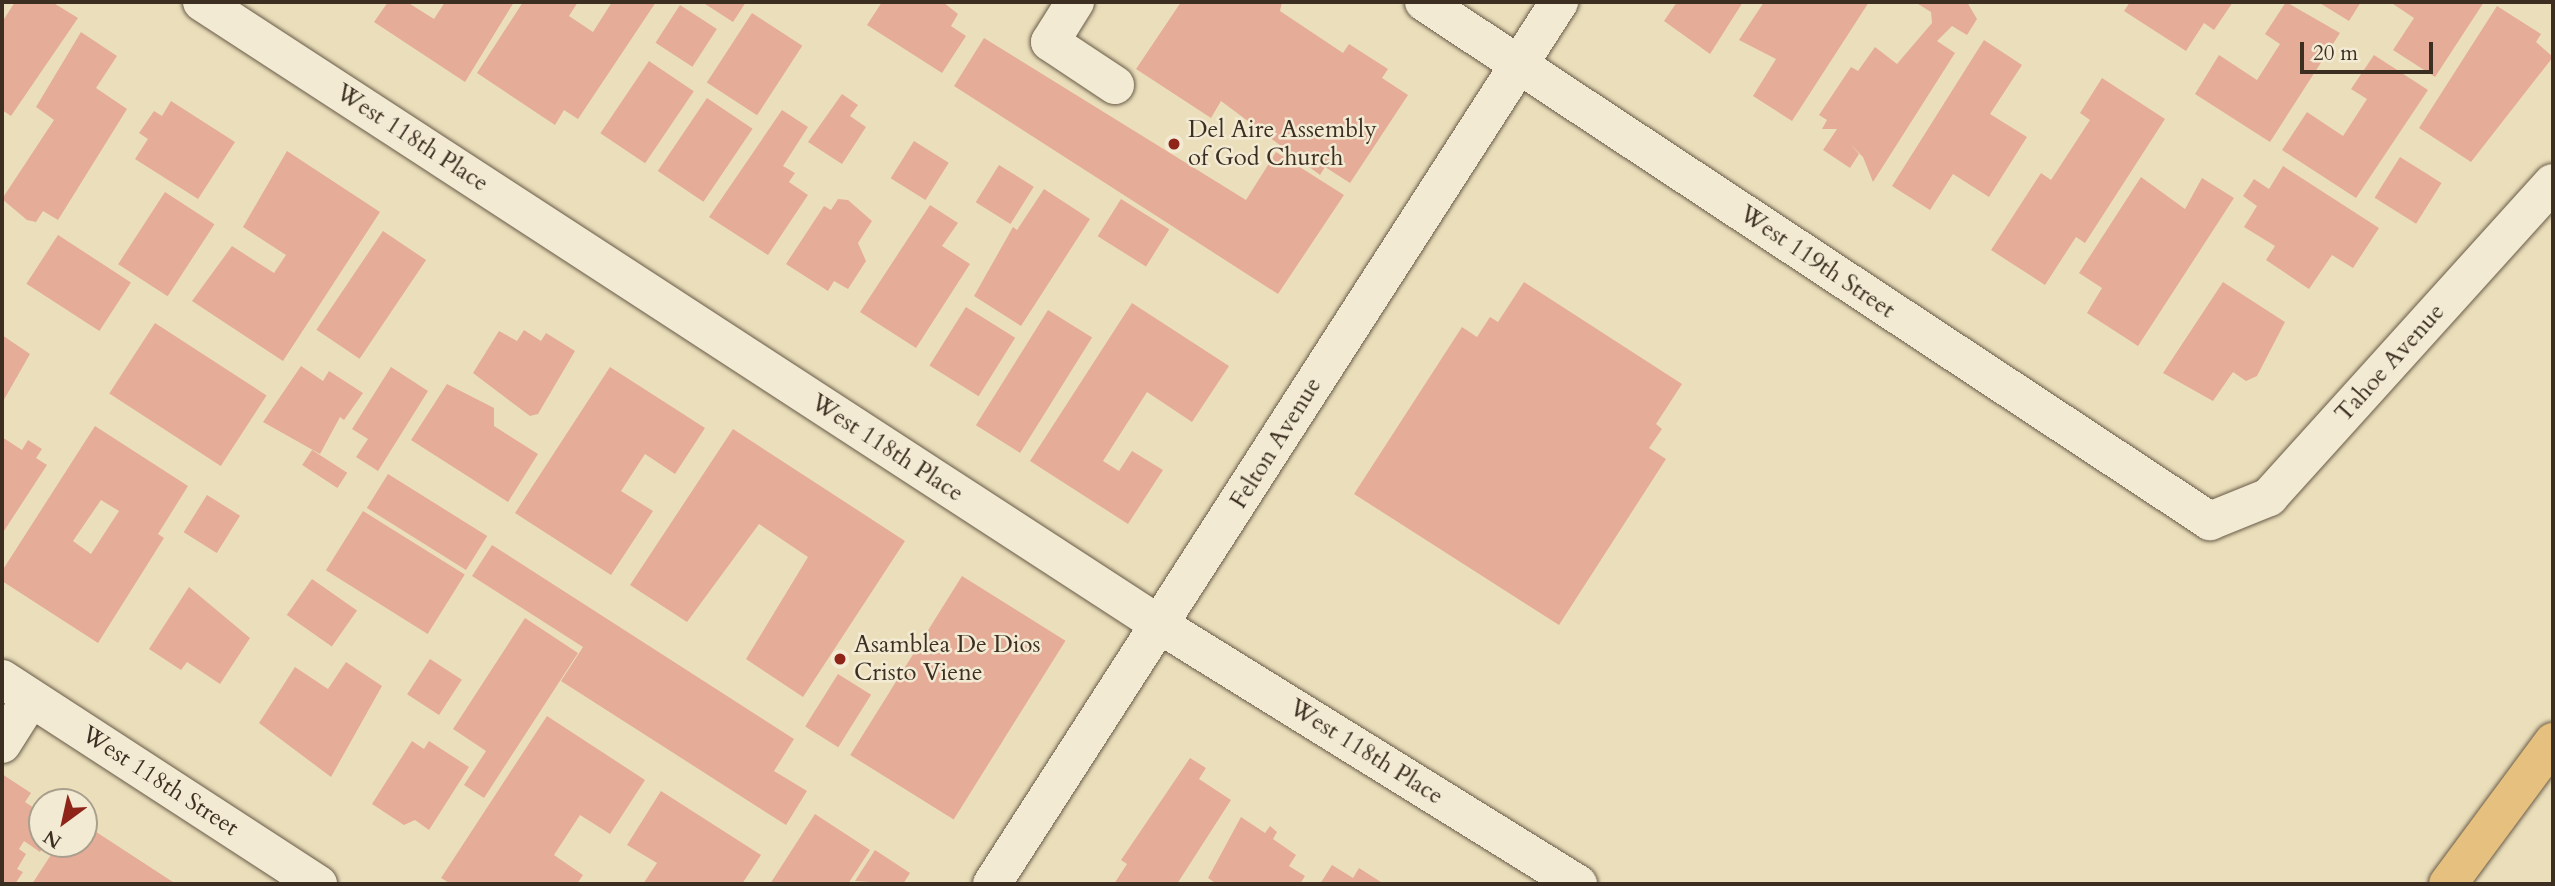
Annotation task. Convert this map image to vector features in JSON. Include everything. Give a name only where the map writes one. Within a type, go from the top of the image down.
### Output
[{"type":"highway","points":[[2449,883],[2553,742]]},
{"type":"street","name":"West 118th Place","points":[[202,2],[1160,625],[1578,884]]},
{"type":"street","points":[[1075,2],[1049,42],[1115,85]]},
{"type":"street","name":"West 119th Street","points":[[1424,2],[1520,62],[2210,521]]},
{"type":"street","name":"Felton Avenue","points":[[992,884],[1559,2]]},
{"type":"street","name":"Tahoe Avenue","points":[[2210,521],[2269,497],[2553,183]]},
{"type":"street","points":[[2,744],[17,688]]},
{"type":"street","name":"West 118th Street","points":[[17,688],[318,884]]},
{"type":"building","points":[[15,2],[52,2],[78,18],[11,116],[2,110],[2,22]]},
{"type":"building","points":[[388,2],[407,2],[434,19],[445,2],[514,2],[465,82],[374,22]]},
{"type":"building","points":[[523,2],[578,2],[569,16],[593,32],[612,2],[656,2],[578,119],[564,110],[555,125],[477,73]]},
{"type":"building","points":[[702,2],[746,2],[733,22]]},
{"type":"building","points":[[882,2],[943,2],[958,14],[951,26],[966,36],[942,73],[867,25]]},
{"type":"building","points":[[1181,2],[1282,2],[1280,11],[1343,53],[1349,44],[1388,69],[1382,78],[1408,95],[1350,183],[1325,167],[1320,175],[1221,101],[1211,118],[1136,69]]},
{"type":"building","points":[[1677,2],[1743,2],[1710,54],[1664,21]]},
{"type":"building","points":[[1764,2],[1869,2],[1792,121],[1753,96],[1776,59],[1739,40]]},
{"type":"building","points":[[1915,2],[1967,2],[1977,19],[1967,35],[1952,26],[1937,41],[1955,53],[1873,182],[1863,157],[1850,144],[1859,154],[1850,168],[1823,150],[1837,129],[1822,129],[1827,120],[1819,115],[1851,67],[1858,71],[1875,47],[1897,64],[1932,23],[1931,12]]},
{"type":"building","points":[[2130,2],[2233,2],[2214,30],[2204,23],[2186,51],[2124,11]]},
{"type":"building","points":[[2286,2],[2340,33],[2270,142],[2195,94],[2219,55],[2257,80],[2280,44],[2265,34]]},
{"type":"building","points":[[2318,2],[2361,2],[2349,21]]},
{"type":"building","points":[[2390,2],[2484,2],[2435,77],[2393,50],[2414,18]]},
{"type":"building","points":[[680,5],[717,29],[692,67],[655,43]]},
{"type":"building","points":[[2497,6],[2541,34],[2536,42],[2553,57],[2471,162],[2419,128]]},
{"type":"building","points":[[752,13],[802,46],[757,115],[707,83]]},
{"type":"building","points":[[81,32],[117,56],[96,88],[127,109],[58,220],[43,211],[36,222],[27,220],[2,199],[54,120],[36,107]]},
{"type":"building","points":[[984,38],[1246,200],[1276,152],[1344,195],[1278,294],[954,86]]},
{"type":"building","points":[[1984,40],[2022,65],[1990,114],[2027,137],[1989,197],[1953,174],[1930,210],[1892,186]]},
{"type":"building","points":[[2374,55],[2428,90],[2356,198],[2282,150],[2307,112],[2343,136],[2367,99],[2351,89]]},
{"type":"building","points":[[649,61],[694,91],[645,163],[600,133]]},
{"type":"building","points":[[2102,78],[2165,119],[2085,243],[2076,237],[2045,285],[1991,250],[2041,173],[2051,180],[2090,120],[2080,113]]},
{"type":"building","points":[[842,94],[858,105],[850,116],[866,127],[842,164],[808,142]]},
{"type":"building","points":[[707,98],[753,129],[703,202],[658,171]]},
{"type":"building","points":[[171,101],[235,142],[198,199],[135,159],[148,139],[139,133],[154,111],[162,116]]},
{"type":"building","points":[[782,110],[808,127],[783,166],[795,173],[789,182],[808,195],[768,255],[709,217]]},
{"type":"building","points":[[914,141],[949,163],[925,200],[891,178]]},
{"type":"building","points":[[287,151],[380,212],[283,361],[192,301],[232,246],[274,273],[286,255],[243,227]]},
{"type":"building","points":[[2400,157],[2442,183],[2416,224],[2375,198]]},
{"type":"building","points":[[999,165],[1034,187],[1010,224],[976,202]]},
{"type":"building","points":[[2283,166],[2379,228],[2353,268],[2332,255],[2309,289],[2266,260],[2275,246],[2244,227],[2257,206],[2243,196],[2254,179],[2269,189]]},
{"type":"building","points":[[2141,177],[2185,209],[2202,178],[2234,198],[2138,346],[2087,313],[2102,288],[2079,273]]},
{"type":"building","points":[[1044,189],[1090,219],[1021,326],[974,296],[1013,227],[1017,230]]},
{"type":"building","points":[[165,192],[214,224],[168,296],[118,264]]},
{"type":"building","points":[[838,199],[848,200],[872,221],[858,243],[866,261],[848,289],[834,281],[828,291],[786,264],[824,206],[831,210]]},
{"type":"building","points":[[1121,199],[1169,229],[1146,267],[1098,236]]},
{"type":"building","points":[[930,205],[958,223],[942,246],[970,264],[916,348],[860,312]]},
{"type":"building","points":[[383,231],[426,260],[360,359],[316,330]]},
{"type":"building","points":[[58,235],[131,282],[99,331],[26,284]]},
{"type":"building","points":[[1524,282],[1682,384],[1656,424],[1662,429],[1649,448],[1666,459],[1559,625],[1354,494],[1462,327],[1477,337],[1490,317],[1498,322]]},
{"type":"building","points":[[2223,282],[2285,322],[2257,376],[2246,381],[2233,372],[2213,401],[2163,373]]},
{"type":"building","points":[[1132,303],[1229,366],[1192,422],[1147,392],[1103,461],[1119,471],[1132,451],[1163,470],[1128,524],[1030,461]]},
{"type":"building","points":[[966,307],[1015,338],[979,396],[929,366]]},
{"type":"building","points":[[1048,310],[1092,338],[1020,453],[976,425]]},
{"type":"building","points":[[155,323],[267,395],[221,466],[109,393]]},
{"type":"building","points":[[524,330],[541,341],[546,333],[575,351],[538,414],[530,416],[473,373],[499,331],[517,341]]},
{"type":"building","points":[[2,335],[30,354],[2,403]]},
{"type":"building","points":[[301,366],[323,381],[329,371],[363,393],[344,420],[340,417],[320,454],[263,422]]},
{"type":"building","points":[[391,367],[428,391],[378,471],[356,457],[368,439],[352,429]]},
{"type":"building","points":[[610,367],[705,428],[675,474],[645,454],[621,491],[653,511],[611,575],[515,513]]},
{"type":"building","points":[[447,384],[494,408],[494,426],[538,454],[508,502],[411,440]]},
{"type":"building","points":[[95,426],[188,486],[158,534],[164,538],[98,643],[2,581],[2,571]],"holes":[[[101,500],[119,511],[91,554],[73,541]]]},
{"type":"building","points":[[733,429],[905,541],[803,697],[746,659],[808,557],[759,524],[687,622],[630,585]]},
{"type":"building","points":[[2,437],[22,450],[28,440],[42,449],[36,458],[47,465],[2,534]]},
{"type":"building","points":[[312,450],[347,473],[337,488],[302,465]]},
{"type":"building","points":[[388,474],[487,536],[466,570],[367,508]]},
{"type":"building","points":[[207,495],[240,516],[217,553],[184,532]]},
{"type":"building","points":[[363,511],[465,575],[428,634],[326,570]]},
{"type":"building","points":[[492,545],[794,739],[774,771],[807,791],[786,825],[561,681],[583,647],[472,576]]},
{"type":"building","points":[[962,576],[1065,641],[954,820],[850,755]]},
{"type":"building","points":[[312,579],[357,611],[332,647],[287,615]]},
{"type":"building","points":[[189,587],[250,638],[220,684],[187,662],[181,670],[149,649]]},
{"type":"building","points":[[525,618],[578,653],[484,798],[464,785],[486,751],[453,729]]},
{"type":"building","points":[[430,659],[462,680],[439,715],[407,694]]},
{"type":"building","points":[[346,662],[382,686],[331,777],[259,723],[295,667],[328,689]]},
{"type":"building","points":[[838,674],[871,695],[838,747],[805,727]]},
{"type":"building","points":[[547,716],[645,780],[610,834],[580,815],[554,855],[583,875],[577,884],[451,884],[441,878]]},
{"type":"building","points":[[412,741],[424,749],[429,741],[469,767],[429,830],[415,820],[404,825],[372,804]]},
{"type":"building","points":[[1190,758],[1206,768],[1199,779],[1231,800],[1177,884],[1114,884],[1127,864],[1121,860]]},
{"type":"building","points":[[2,774],[28,791],[25,802],[28,804],[28,844],[24,841],[19,849],[26,854],[17,869],[23,872],[15,884],[2,884]]},
{"type":"building","points":[[661,791],[761,855],[742,884],[643,884],[657,863],[627,845]]},
{"type":"building","points":[[815,814],[870,850],[848,884],[770,884]]},
{"type":"building","points":[[1241,817],[1265,833],[1270,826],[1277,832],[1273,839],[1296,855],[1289,866],[1305,876],[1300,884],[1217,884],[1208,878]]},
{"type":"building","points":[[98,833],[176,884],[32,884],[49,858],[98,858]]},
{"type":"building","points":[[875,850],[910,873],[903,884],[855,881]]},
{"type":"building","points":[[1332,865],[1353,878],[1359,868],[1384,884],[1320,884]]},
{"type":"place","name":"Del Aire Assembly of God Church","points":[[1174,144]]},
{"type":"place","name":"Asamblea De Dios Cristo Viene","points":[[840,659]]}]
